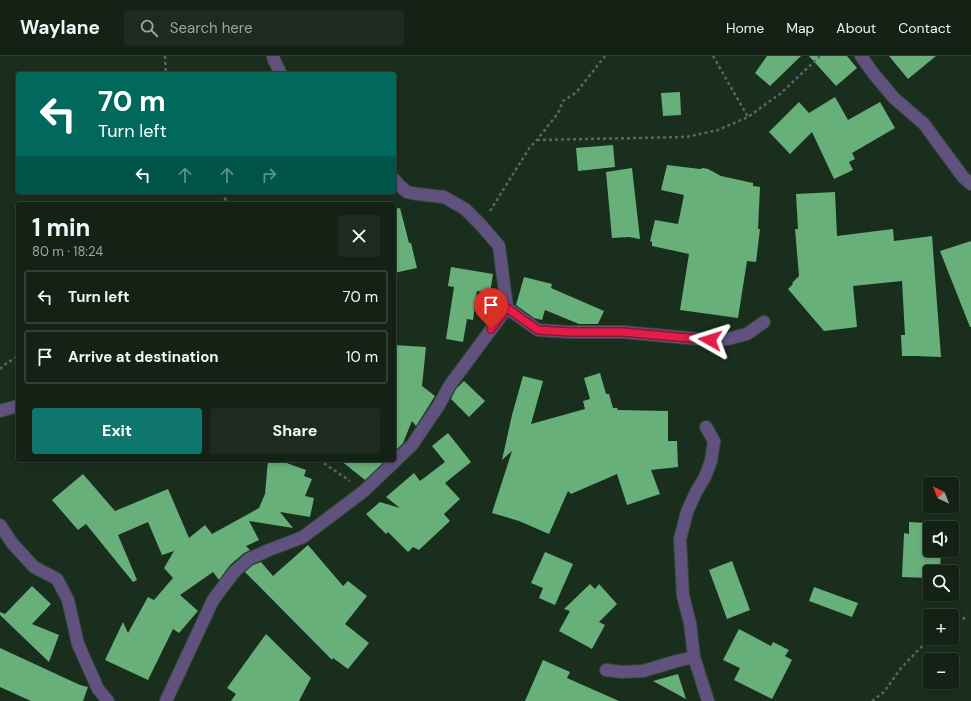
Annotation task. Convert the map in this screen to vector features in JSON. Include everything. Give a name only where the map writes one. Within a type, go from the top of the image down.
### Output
[{"type":"street","points":[[273,56],[280,72]]},
{"type":"street","points":[[861,56],[894,98],[924,124],[963,176],[971,184]]},
{"type":"street","points":[[396,181],[407,192],[444,197],[465,208],[482,225],[499,246],[507,308],[450,385],[439,405],[412,446],[396,461]]},
{"type":"street","points":[[507,308],[538,330],[570,332],[623,332],[710,340],[728,339],[747,334],[764,322]]},
{"type":"street","points":[[0,411],[16,407]]},
{"type":"street","points":[[706,427],[714,441],[711,461],[706,477],[687,512],[680,539],[683,596],[690,623],[694,657],[708,701]]},
{"type":"street","points":[[166,701],[213,600],[235,571],[249,560],[269,550],[303,538],[364,491],[395,462]]},
{"type":"street","points":[[0,525],[12,544],[34,567],[57,579],[68,600],[78,644],[98,689],[108,701]]},
{"type":"street","points":[[606,670],[622,672],[643,671],[694,657]]},
{"type":"path","points":[[166,56],[166,72]]},
{"type":"path","points":[[482,225],[530,147],[558,112],[563,101],[579,89],[605,56]]},
{"type":"path","points":[[713,56],[748,117]]},
{"type":"path","points":[[537,140],[686,137],[718,130],[748,117],[780,94],[820,56]]},
{"type":"path","points":[[0,369],[16,357]]},
{"type":"path","points":[[322,462],[364,491]]},
{"type":"path","points":[[959,621],[968,616]]},
{"type":"path","points":[[872,701],[884,692],[901,668],[923,645]]},
{"type":"building","points":[[767,56],[801,56],[770,86],[755,73]]},
{"type":"building","points":[[809,56],[847,56],[857,68],[836,86]]},
{"type":"building","points":[[889,56],[936,56],[908,79]]},
{"type":"building","points":[[680,92],[681,115],[663,116],[661,93]]},
{"type":"building","points":[[835,97],[848,120],[880,102],[895,128],[852,153],[855,159],[849,162],[853,170],[834,179],[812,132],[790,154],[769,132],[799,102],[809,113]]},
{"type":"building","points":[[613,145],[615,167],[578,171],[576,148]]},
{"type":"building","points":[[667,165],[708,169],[721,176],[753,183],[753,186],[760,187],[758,229],[760,229],[756,262],[747,261],[738,318],[680,310],[689,254],[652,246],[652,242],[650,241],[655,220],[678,224],[684,195],[661,190]]},
{"type":"building","points":[[632,168],[640,239],[629,237],[612,238],[606,172]]},
{"type":"building","points":[[835,192],[837,236],[893,229],[894,241],[932,236],[941,357],[902,356],[901,335],[905,335],[902,281],[853,286],[857,327],[824,331],[788,289],[799,276],[795,229],[798,229],[796,194]]},
{"type":"building","points":[[400,208],[417,268],[396,273],[396,209]]},
{"type":"building","points":[[971,241],[971,327],[970,327],[940,251]]},
{"type":"building","points":[[451,267],[493,274],[490,293],[477,291],[473,320],[467,319],[463,342],[446,339],[454,287],[448,286]]},
{"type":"building","points":[[524,277],[552,284],[551,288],[604,311],[598,324],[579,324],[545,310],[542,320],[534,318],[516,305]]},
{"type":"building","points":[[396,345],[426,347],[422,386],[435,396],[416,426],[412,421],[403,443],[396,450]]},
{"type":"building","points":[[600,373],[606,394],[609,394],[613,408],[617,408],[618,410],[668,411],[668,441],[677,441],[678,467],[651,470],[660,494],[627,505],[617,474],[571,494],[568,491],[549,534],[519,521],[492,513],[512,451],[502,460],[512,415],[523,376],[543,381],[531,424],[585,409],[583,401],[590,399],[584,378]]},
{"type":"building","points":[[464,381],[485,401],[469,417],[451,399],[456,389]]},
{"type":"building","points":[[448,433],[471,462],[445,483],[460,499],[444,514],[450,521],[419,550],[413,547],[408,552],[388,532],[386,534],[366,514],[380,502],[400,508],[386,497],[414,473],[420,481],[445,462],[432,446]]},
{"type":"building","points":[[268,462],[284,462],[306,470],[304,476],[312,479],[305,496],[314,498],[310,517],[280,512],[293,528],[249,521],[259,540],[246,546],[250,550],[230,565],[219,580],[213,572],[180,595],[198,611],[179,633],[173,629],[148,680],[105,660],[123,622],[128,633],[148,597],[154,600],[173,578],[164,568],[174,551],[162,555],[148,522],[118,535],[137,580],[133,582],[86,524],[78,530],[52,500],[83,474],[115,511],[168,489],[189,538],[205,525],[212,534],[259,508],[265,494]]},
{"type":"building","points":[[342,462],[384,462],[365,480]]},
{"type":"building","points":[[909,522],[923,523],[923,557],[941,557],[940,565],[923,565],[923,578],[902,577],[904,533],[909,534]]},
{"type":"building","points":[[308,545],[343,586],[348,581],[367,596],[345,624],[369,643],[348,669],[333,658],[332,660],[245,572],[253,565],[261,562],[273,576]]},
{"type":"building","points":[[545,552],[573,564],[555,605],[539,598],[543,588],[531,583]]},
{"type":"building","points":[[732,561],[750,610],[727,619],[709,570]]},
{"type":"building","points":[[590,584],[595,589],[599,584],[617,604],[599,622],[605,625],[592,649],[559,631],[570,611],[564,609]]},
{"type":"building","points":[[32,586],[51,604],[32,624],[59,635],[49,662],[0,615],[0,612],[5,614]]},
{"type":"building","points":[[814,587],[858,603],[852,617],[809,601]]},
{"type":"building","points":[[739,629],[771,646],[773,642],[789,650],[785,656],[792,660],[772,699],[734,680],[740,668],[723,660]]},
{"type":"building","points":[[266,634],[311,678],[299,701],[231,701],[236,694],[227,688]]},
{"type":"building","points":[[0,648],[80,685],[88,687],[83,701],[31,701],[0,687]]},
{"type":"building","points":[[543,660],[570,672],[567,678],[619,701],[525,701]]},
{"type":"building","points":[[678,674],[686,699],[653,681]]},
{"type":"route","points":[[491,329],[507,308],[538,330],[570,332],[623,332],[710,340]]}]
